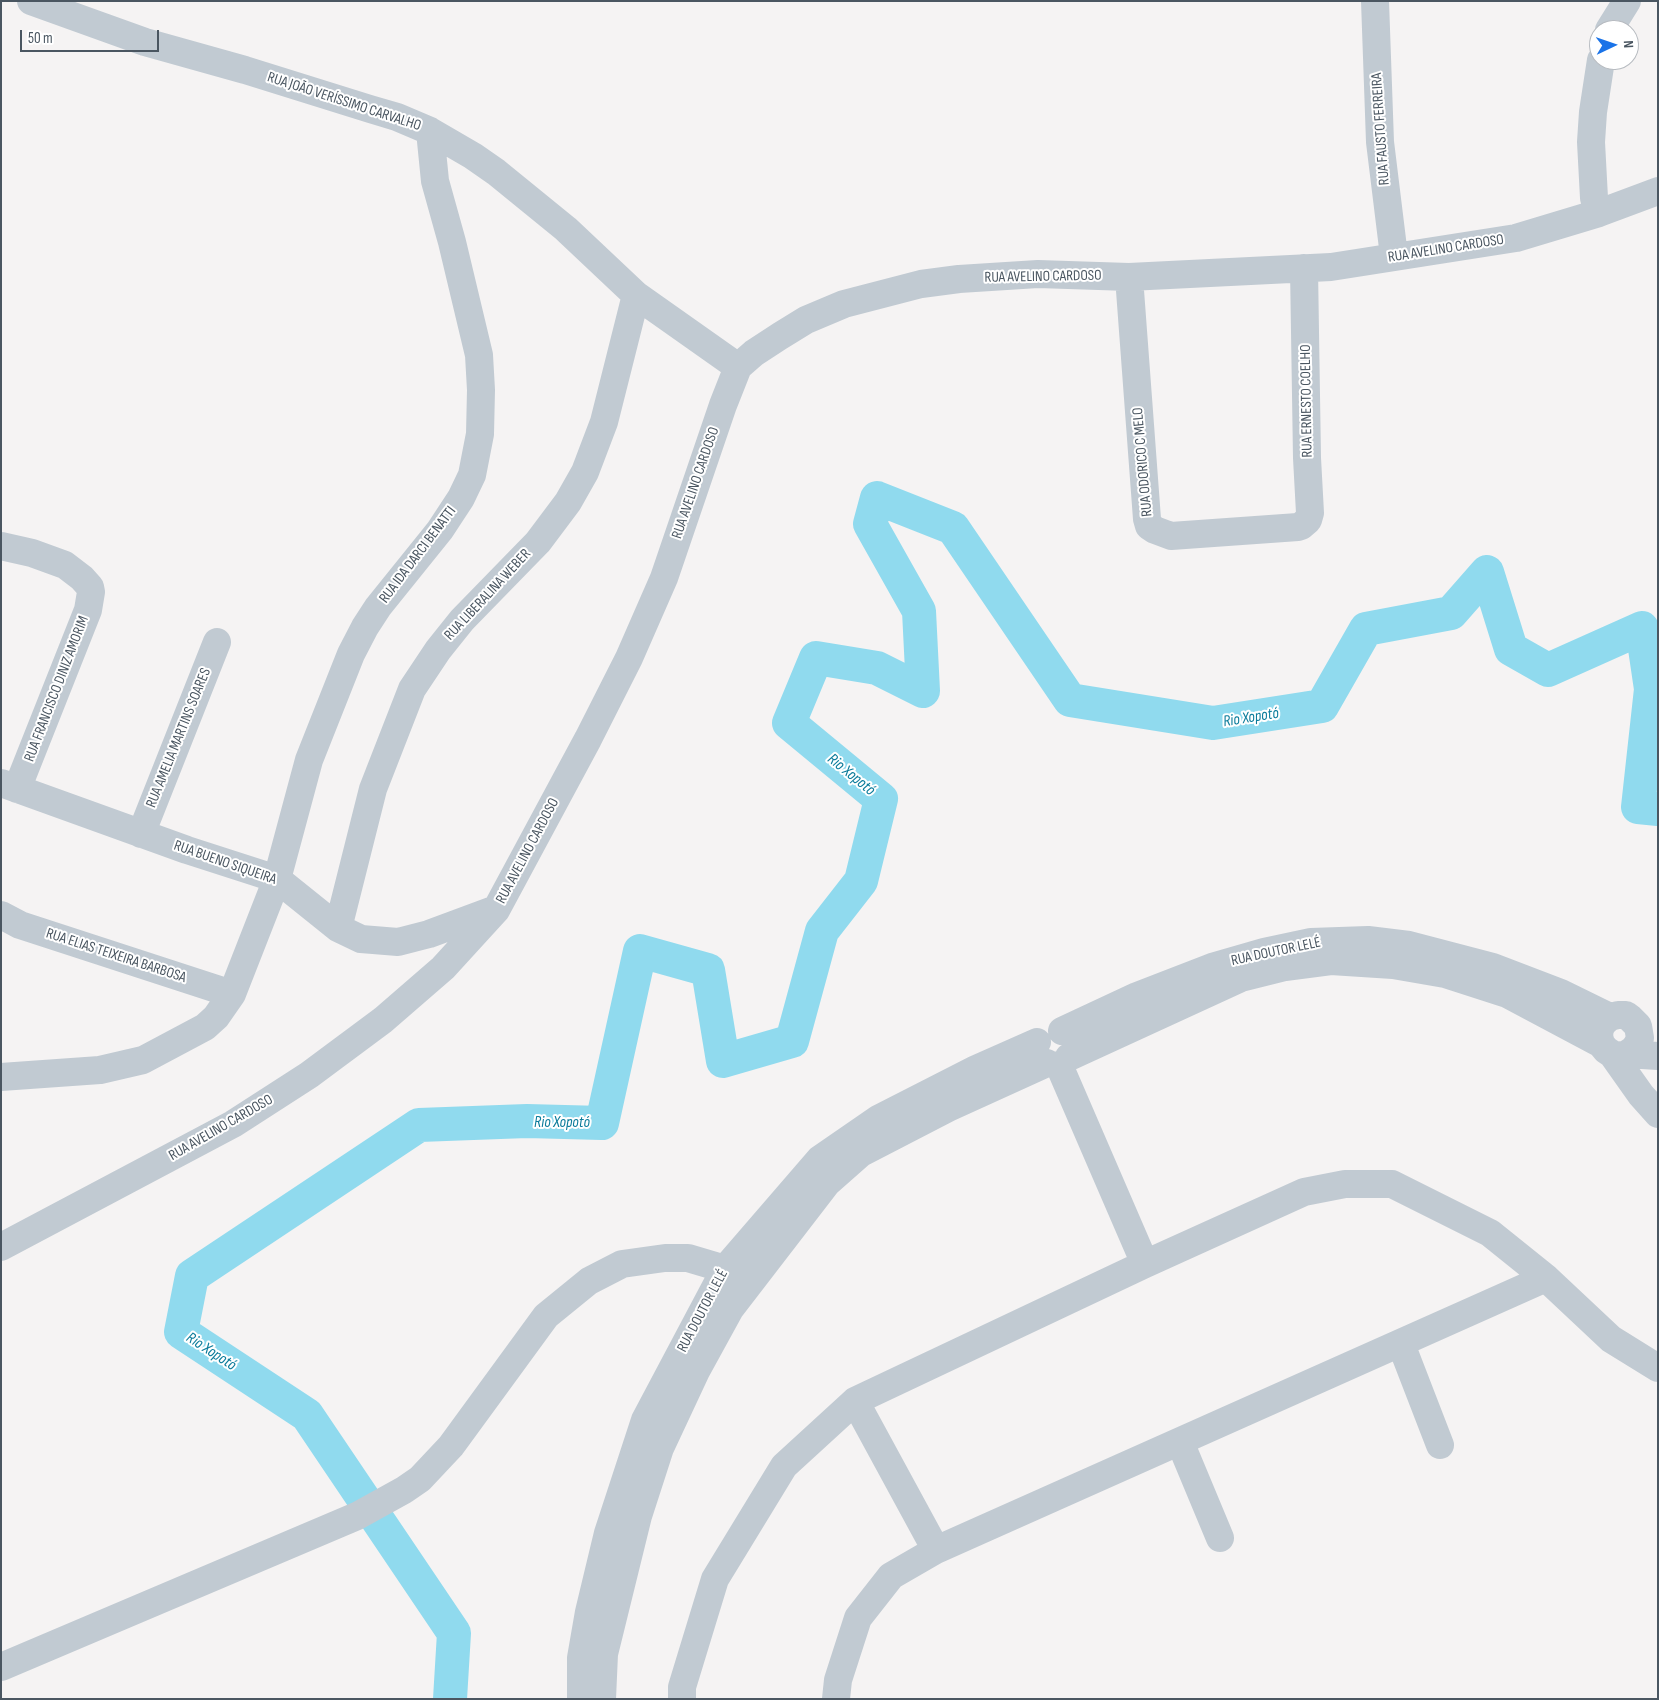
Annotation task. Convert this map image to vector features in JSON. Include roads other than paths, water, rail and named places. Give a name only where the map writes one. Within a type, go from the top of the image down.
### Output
[{"type":"street","name":"RUA JOÃO VERÍSSIMO CARVALHO","points":[[31,1],[145,42],[246,70],[388,114],[430,131],[473,156],[534,202],[566,229],[636,295],[738,367]]},
{"type":"street","name":"RUA FAUSTO FERREIRA","points":[[1375,1],[1380,142],[1394,256]]},
{"type":"street","points":[[1615,20],[1626,1]]},
{"type":"street","points":[[1599,70],[1593,112],[1591,142],[1594,198],[1599,212]]},
{"type":"street","name":"RUA IDA DARCI BENATTI","points":[[1,1077],[100,1070],[143,1060],[205,1027],[216,1017],[232,994],[277,879],[309,760],[350,654],[378,607],[440,530],[461,498],[472,475],[477,456],[480,425],[479,355],[452,242],[434,181],[430,131]]},
{"type":"street","name":"RUA AVELINO CARDOSO","points":[[1,1247],[233,1124],[309,1075],[383,1020],[443,968],[496,910],[588,739],[664,578],[723,405],[738,367],[754,353],[780,336],[824,311],[921,284],[959,279],[1038,274],[1129,277],[1331,267],[1516,238],[1658,191]]},
{"type":"street","name":"RUA ERNESTO COELHO","points":[[1298,527],[1308,520],[1310,513],[1304,268]]},
{"type":"street","name":"RUA ODORICO C MELO","points":[[1129,277],[1146,511],[1149,526],[1162,534],[1171,536],[1298,527]]},
{"type":"street","name":"RUA LIBERALINA WEBER","points":[[338,928],[373,789],[412,688],[452,632],[538,542],[568,502],[584,472],[604,422],[636,295]]},
{"type":"street","name":"RUA FRANCISCO DINIZ AMORIM","points":[[1,546],[32,553],[65,565],[90,587],[90,603],[9,786]]},
{"type":"street","name":"RUA AMELIA MARTINS SOARES","points":[[142,834],[217,642]]},
{"type":"street","name":"RUA BUENO SIQUEIRA","points":[[9,786],[142,834],[277,879],[338,928],[362,939],[398,942],[429,934],[496,910]]},
{"type":"street","name":"RUA ELIAS TEIXEIRA BARBOSA","points":[[1,915],[20,925],[232,994]]},
{"type":"street","name":"RUA DOUTOR LELÉ","points":[[581,1699],[580,1658],[589,1612],[608,1533],[645,1420],[722,1290],[820,1159],[878,1119],[976,1069],[1055,1052],[1137,996],[1212,967],[1264,952],[1311,942],[1368,940],[1409,945],[1493,967],[1561,993],[1610,1017]]},
{"type":"street","name":"RUA DOUTOR LELÉ","points":[[722,1290],[749,1283],[827,1183],[861,1153],[1055,1052],[1241,978],[1285,968],[1331,961],[1393,965],[1445,974],[1507,994],[1613,1051],[1658,1056]]},
{"type":"street","points":[[1613,1051],[1633,1050],[1648,1026],[1626,1016],[1618,1015],[1610,1017],[1604,1022],[1600,1028],[1599,1036],[1613,1051],[1641,1095],[1658,1114]]},
{"type":"street","points":[[1055,1052],[1145,1264]]},
{"type":"street","points":[[682,1699],[682,1687],[716,1579],[784,1466],[855,1402],[1145,1264],[1304,1192],[1345,1184],[1392,1184],[1490,1233],[1546,1278],[1611,1340],[1658,1368]]},
{"type":"street","points":[[1,1667],[357,1516],[404,1490],[420,1479],[451,1446],[546,1316],[589,1281],[622,1264],[665,1258],[688,1258],[722,1290]]},
{"type":"street","points":[[836,1699],[838,1680],[858,1618],[891,1576],[936,1550],[1546,1278]]},
{"type":"street","name":"RUA DOUTOR LELÉ","points":[[602,1699],[604,1654],[638,1516],[660,1448],[696,1371],[722,1290]]},
{"type":"street","points":[[1401,1344],[1440,1445]]},
{"type":"street","points":[[855,1402],[936,1550]]},
{"type":"street","points":[[1180,1442],[1220,1538]]},
{"type":"waterway","name":"Rio Xopotó","points":[[450,1699],[454,1633],[307,1415],[181,1332],[192,1276],[419,1125],[527,1121],[602,1123],[640,951],[708,970],[723,1061],[792,1041],[822,931],[861,881],[881,799],[789,723],[816,658],[877,668],[923,691],[919,611],[870,524],[877,498],[953,528],[1070,700],[1213,723],[1322,706],[1366,629],[1451,613],[1487,572],[1511,649],[1548,670],[1642,628],[1651,689],[1638,807],[1658,809]]}]
